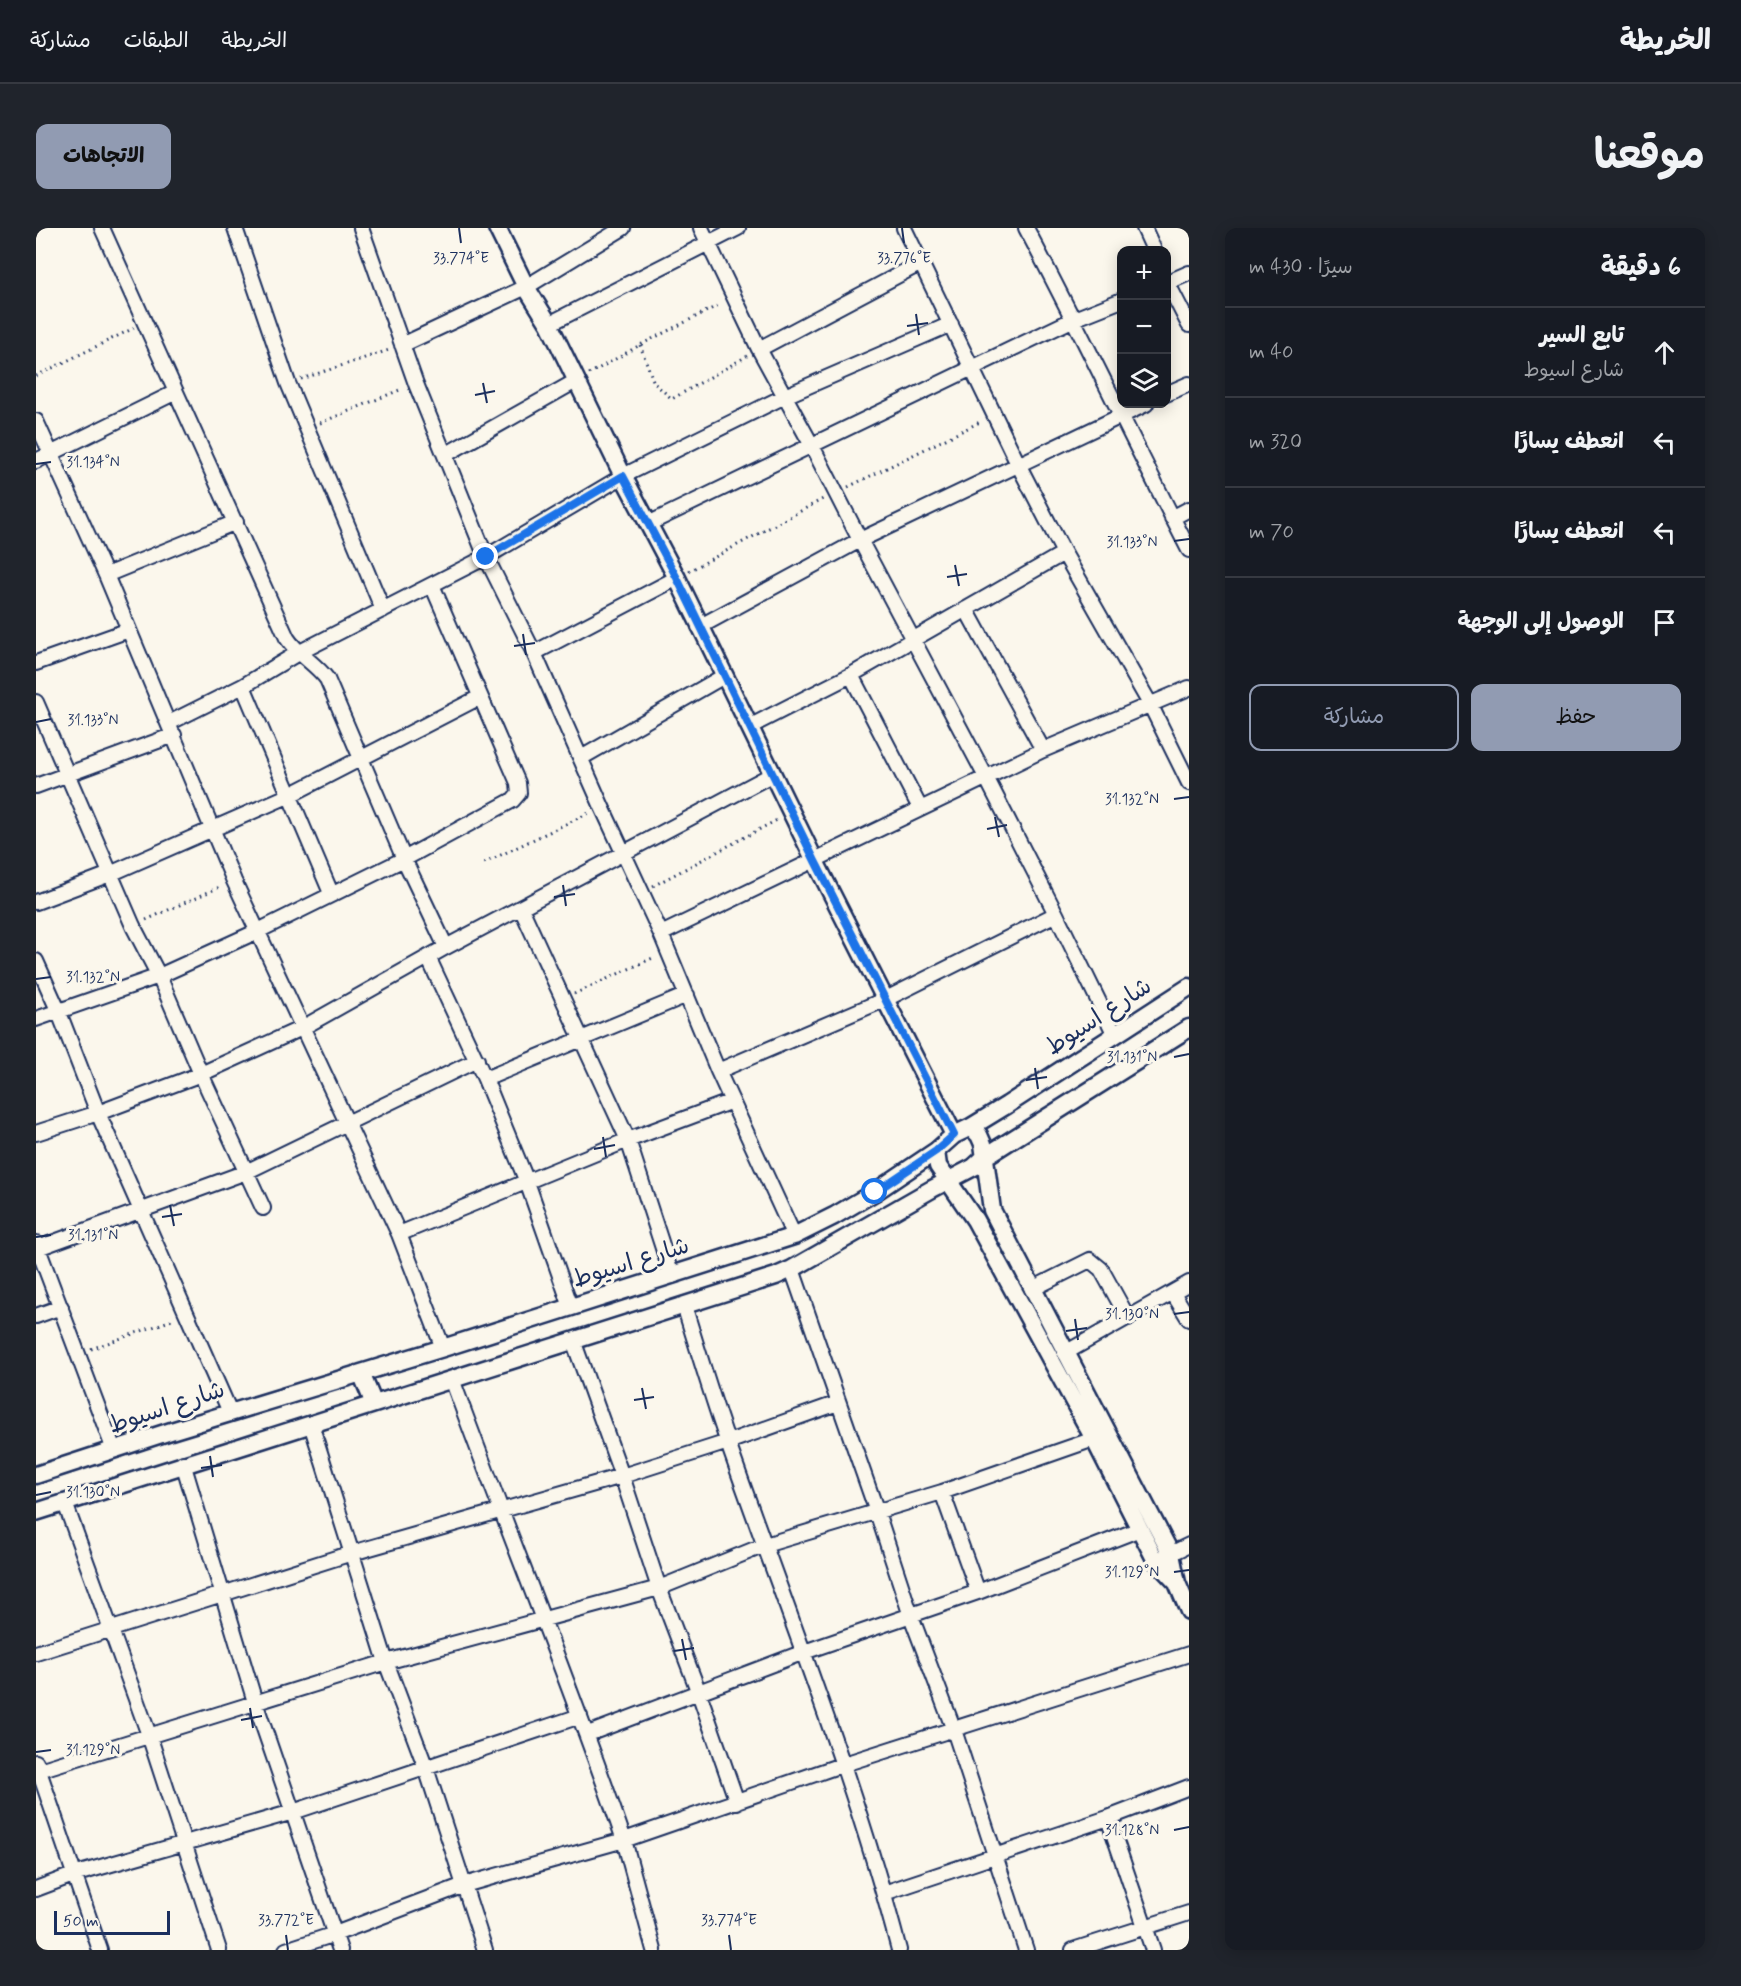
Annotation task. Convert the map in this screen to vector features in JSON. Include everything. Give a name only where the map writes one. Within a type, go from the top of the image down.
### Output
[{"type":"street","points":[[102,228],[287,638],[298,653],[312,661],[327,679],[404,859],[446,948]]},
{"type":"street","points":[[235,228],[288,383],[383,610]]},
{"type":"street","points":[[361,228],[416,384],[486,557],[534,653],[661,934],[718,1071],[794,1236]]},
{"type":"street","points":[[496,228],[526,287],[549,324],[623,476],[677,578],[815,861],[954,1135]]},
{"type":"street","points":[[402,345],[526,287],[623,228]]},
{"type":"street","points":[[701,228],[759,349],[986,777],[1115,1035]]},
{"type":"street","points":[[549,324],[738,228]]},
{"type":"street","points":[[904,228],[1018,464],[1064,553],[1150,704],[1189,783]]},
{"type":"street","points":[[1026,228],[1189,550]]},
{"type":"street","points":[[1144,228],[1152,246]]},
{"type":"street","points":[[759,349],[921,264]]},
{"type":"street","points":[[1171,280],[1189,273]]},
{"type":"street","points":[[1171,290],[1189,325]]},
{"type":"street","points":[[648,524],[1074,319],[1117,302]]},
{"type":"street","points":[[36,786],[67,776],[171,729],[298,653],[486,557],[623,476],[785,396],[951,324]]},
{"type":"street","points":[[445,455],[576,381]]},
{"type":"street","points":[[1171,392],[1189,384]]},
{"type":"street","points":[[36,461],[176,392]]},
{"type":"street","points":[[699,627],[860,540],[1137,408]]},
{"type":"street","points":[[36,421],[106,574],[234,881],[399,1234],[443,1348]]},
{"type":"street","points":[[1172,518],[1189,509]]},
{"type":"street","points":[[106,574],[236,522]]},
{"type":"street","points":[[749,727],[851,675],[1064,553]]},
{"type":"street","points":[[534,653],[677,578]]},
{"type":"street","points":[[36,1018],[159,976],[258,931],[404,859],[513,800],[519,792],[518,783],[432,585]]},
{"type":"street","points":[[966,609],[1043,750]]},
{"type":"street","points":[[37,660],[129,630]]},
{"type":"street","points":[[851,675],[920,808]]},
{"type":"street","points":[[581,758],[724,676]]},
{"type":"street","points":[[243,686],[331,893]]},
{"type":"street","points":[[661,934],[1043,750],[1189,688]]},
{"type":"street","points":[[36,902],[110,874],[290,795],[480,697]]},
{"type":"street","points":[[36,702],[133,926],[159,976],[262,1208]]},
{"type":"street","points":[[36,1133],[98,1113],[201,1074],[302,1028],[428,957],[773,774]]},
{"type":"street","points":[[521,908],[628,1140],[672,1276]]},
{"type":"street","points":[[718,1071],[886,999],[1056,914]]},
{"type":"street","points":[[428,957],[485,1079],[527,1182],[571,1307]]},
{"type":"street","points":[[36,961],[58,1010],[98,1113],[230,1412]]},
{"type":"street","name":"شارع اسيوط","points":[[36,1475],[794,1236],[875,1192],[936,1151],[954,1135],[971,1127],[1189,987]]},
{"type":"street","points":[[485,1079],[687,995]]},
{"type":"street","points":[[36,1512],[792,1269],[974,1167],[986,1156],[1189,1028]]},
{"type":"street","points":[[114,1450],[37,1246],[141,1212],[246,1172],[477,1060]]},
{"type":"street","points":[[399,1234],[628,1140],[732,1101]]},
{"type":"street","points":[[971,1127],[979,1135],[986,1156],[992,1210],[1065,1353],[1189,1611]]},
{"type":"street","points":[[936,1151],[938,1166],[975,1220],[1094,1438],[1140,1529],[1164,1557]]},
{"type":"street","points":[[975,1220],[992,1210]]},
{"type":"street","points":[[1032,1289],[1090,1260],[1101,1269],[1128,1318]]},
{"type":"street","points":[[792,1269],[911,1616],[954,1731],[1026,1950]]},
{"type":"street","points":[[1065,1353],[1189,1283]]},
{"type":"street","points":[[1173,1293],[1189,1319]]},
{"type":"street","points":[[684,1305],[728,1442],[844,1764],[899,1950]]},
{"type":"street","points":[[36,1316],[60,1307]]},
{"type":"street","points":[[573,1340],[622,1476],[658,1588],[699,1693],[737,1802]]},
{"type":"street","points":[[361,1373],[374,1404]]},
{"type":"street","points":[[452,1379],[500,1510],[588,1734],[624,1840],[654,1950]]},
{"type":"street","points":[[36,1653],[352,1553],[622,1476],[838,1403]]},
{"type":"street","points":[[311,1424],[386,1662],[426,1768],[485,1950]]},
{"type":"street","points":[[100,1950],[37,1768],[386,1662],[658,1588],[765,1545],[942,1492],[1094,1438]]},
{"type":"street","points":[[183,1463],[255,1702],[340,1950]]},
{"type":"street","points":[[942,1492],[978,1592]]},
{"type":"street","points":[[65,1503],[149,1735],[219,1950]]},
{"type":"street","points":[[588,1734],[804,1652],[978,1592],[1140,1529]]},
{"type":"street","points":[[1164,1557],[1189,1545]]},
{"type":"street","points":[[286,1950],[464,1885],[624,1840],[844,1764],[954,1731],[1189,1654]]},
{"type":"street","points":[[36,1889],[73,1875],[293,1812],[580,1716]]},
{"type":"street","points":[[884,1893],[1108,1818],[1189,1788]]},
{"type":"street","points":[[1108,1818],[1153,1950]]},
{"type":"street","points":[[1073,1950],[1189,1913]]},
{"type":"path","points":[[576,381],[640,345],[734,298]]},
{"type":"path","points":[[36,376],[144,323]]},
{"type":"path","points":[[288,383],[402,345]]},
{"type":"path","points":[[640,345],[654,383],[672,399],[759,349]]},
{"type":"path","points":[[307,428],[416,384]]},
{"type":"path","points":[[484,863],[602,807]]},
{"type":"path","points":[[641,892],[792,812]]},
{"type":"path","points":[[133,926],[234,881]]},
{"type":"path","points":[[564,998],[668,951]]},
{"type":"path","points":[[79,1354],[188,1314]]},
{"type":"route","points":[[486,557],[623,476],[677,578],[815,861],[954,1135],[936,1151],[875,1192]]}]
